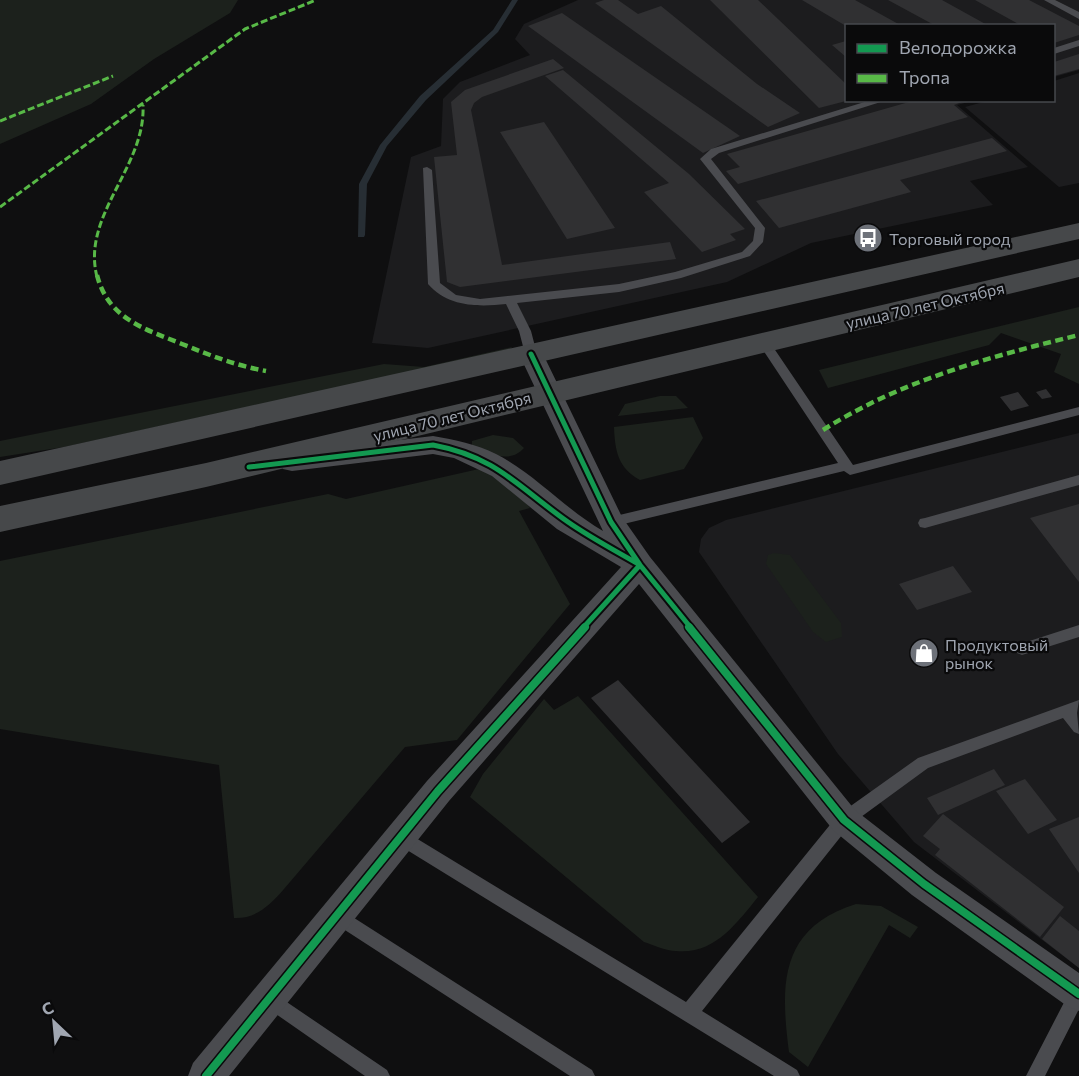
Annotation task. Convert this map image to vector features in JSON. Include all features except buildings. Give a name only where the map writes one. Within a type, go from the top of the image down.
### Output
[{"type":"main road","points":[[0,473],[98,453],[1079,231]]},
{"type":"main road","name":"улица 70 лет Октября","points":[[0,519],[119,496],[249,467],[548,392],[765,344],[1079,268]]},
{"type":"street","points":[[531,354],[611,522],[640,565],[844,820],[924,884],[1078,994]]},
{"type":"street","points":[[249,467],[434,445],[456,448],[508,472],[557,514],[640,565]]},
{"type":"street","points":[[206,1076],[438,791],[640,565]]},
{"type":"lane","points":[[1048,0],[1079,16]]},
{"type":"lane","points":[[1055,50],[1079,43]]},
{"type":"lane","points":[[428,170],[434,284],[453,298],[480,303],[511,302],[619,288],[677,275],[746,254],[758,242],[760,228],[705,159],[715,151],[876,102]]},
{"type":"lane","points":[[511,302],[525,332],[531,354]]},
{"type":"lane","points":[[611,522],[847,466],[765,344]]},
{"type":"lane","points":[[850,470],[1079,411]]},
{"type":"lane","points":[[925,523],[1079,480]]},
{"type":"lane","points":[[1022,649],[1079,631]]},
{"type":"lane","points":[[689,1013],[844,820],[923,763],[1073,708],[1079,728]]},
{"type":"lane","points":[[400,837],[791,1076]]},
{"type":"lane","points":[[337,915],[586,1076]]},
{"type":"lane","points":[[1035,1076],[1078,994]]},
{"type":"lane","points":[[269,998],[381,1076]]},
{"type":"shaded area","points":[[0,0],[238,0],[230,13],[154,59],[91,104],[0,144]]},
{"type":"shaded area","points":[[578,0],[1079,0],[1079,70],[1055,77],[1055,24],[845,24],[845,102],[968,102],[957,105],[1028,167],[970,181],[993,205],[811,243],[727,282],[428,348],[372,343],[411,157],[441,146],[443,99],[460,82],[530,55],[515,39],[524,24]]},
{"type":"shaded area","points":[[1079,73],[1079,183],[1059,187],[965,107],[983,102],[1055,102],[1055,81]]},
{"type":"shaded area","points":[[1079,307],[1079,384],[1054,372],[1061,354],[1001,333],[989,345],[828,388],[819,370]]},
{"type":"shaded area","points":[[512,347],[510,350],[64,447],[0,457],[0,441],[384,364],[424,367]]},
{"type":"shaded area","points":[[660,396],[676,396],[688,408],[618,416],[625,404]]},
{"type":"shaded area","points":[[693,417],[703,438],[684,469],[640,480],[622,464],[615,444],[614,427]]},
{"type":"shaded area","name":"Продуктовый рынок","points":[[1079,433],[1079,968],[914,842],[838,754],[699,552],[701,539],[709,528],[726,520]]},
{"type":"shaded area","points":[[493,435],[513,438],[524,448],[506,457],[492,455],[472,447],[472,441]]},
{"type":"shaded area","points":[[479,469],[502,478],[520,494],[530,508],[519,511],[570,604],[457,740],[405,747],[279,895],[256,913],[234,918],[219,765],[0,729],[0,561],[328,494],[346,499]]},
{"type":"shaded area","points":[[774,553],[790,555],[841,623],[842,637],[826,642],[813,632],[766,564],[768,555]]},
{"type":"shaded area","points":[[578,696],[758,897],[732,927],[713,943],[690,951],[676,951],[644,942],[470,797],[483,774],[544,699],[554,710]]},
{"type":"shaded area","points":[[856,904],[881,906],[918,927],[910,938],[889,925],[808,1067],[789,1052],[785,1003],[786,981],[791,961],[799,943],[812,928],[831,914]]},
{"type":"waterway","points":[[361,235],[363,184],[384,145],[423,98],[496,31],[515,0]]},
{"type":"marked path","points":[[0,207],[245,29],[264,19],[316,0]]},
{"type":"marked path","points":[[0,121],[113,76]]},
{"type":"marked path","points":[[143,105],[142,134],[104,216],[96,243],[96,272],[105,298],[125,319],[151,332],[216,359],[266,371]]},
{"type":"marked path","points":[[823,430],[883,395],[946,370],[1079,335]]},
{"type":"cycle path","points":[[531,354],[611,522],[640,565],[844,820],[924,884],[1079,994]]},
{"type":"cycle path","points":[[206,1076],[438,791],[640,565],[577,528],[501,469],[472,454],[454,449],[433,445],[249,467]]},
{"type":"place","name":"Торговый город","points":[[868,238]]},
{"type":"place","name":"Продуктовый рынок","points":[[924,653]]}]
